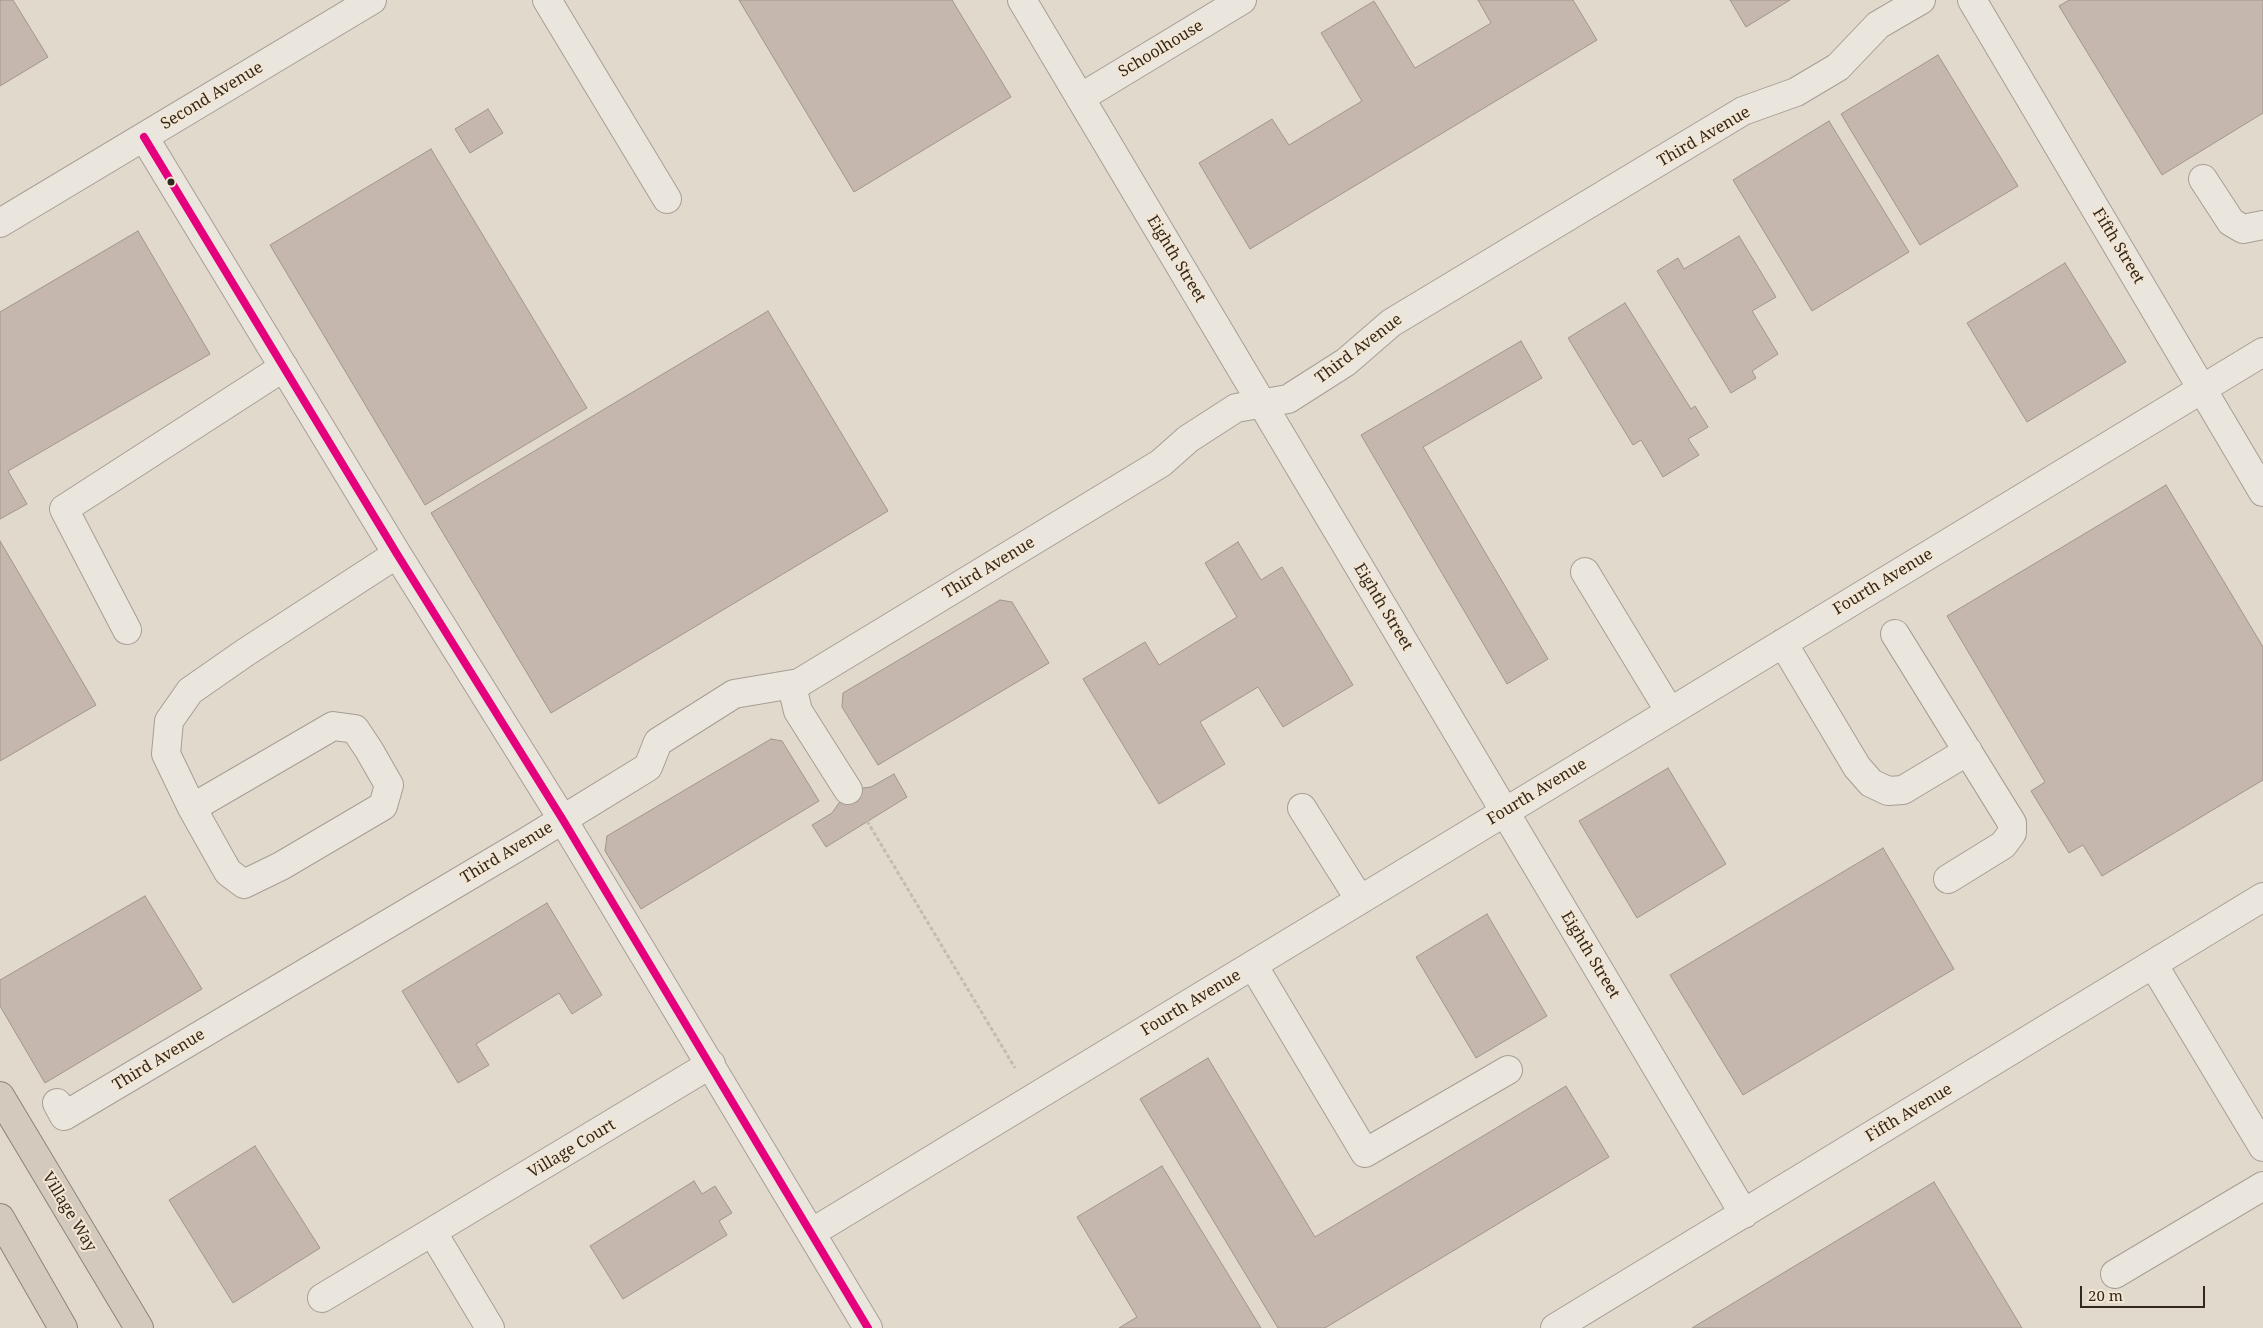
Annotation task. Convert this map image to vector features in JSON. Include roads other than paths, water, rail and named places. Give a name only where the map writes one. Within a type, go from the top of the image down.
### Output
[{"type":"highway","name":"Village Way","points":[[0,1096],[139,1328]]},
{"type":"highway","points":[[0,1218],[63,1328]]},
{"type":"street","name":"Second Avenue","points":[[0,223],[372,0]]},
{"type":"street","points":[[548,0],[667,199]]},
{"type":"street","name":"Eighth Street","points":[[1022,0],[1744,1214]]},
{"type":"street","name":"Schoolhouse","points":[[1080,98],[1242,0]]},
{"type":"street","name":"Third Avenue","points":[[57,1104],[64,1116],[563,820],[648,768],[658,742],[734,694],[792,686],[1161,463],[1188,440],[1236,408],[1288,399],[1346,362],[1391,323],[1743,111],[1796,92],[1838,67],[1878,25],[1921,0]]},
{"type":"street","name":"Fifth Street","points":[[1972,0],[2263,492]]},
{"type":"street","points":[[144,137],[397,554],[563,820],[868,1328]]},
{"type":"street","points":[[2203,180],[2231,222],[2243,229],[2263,225]]},
{"type":"street","name":"Fourth Avenue","points":[[811,1233],[2263,352]]},
{"type":"street","points":[[127,630],[64,509],[284,367]]},
{"type":"street","points":[[192,808],[332,726],[355,729],[369,750],[389,785],[383,806],[281,866],[244,884],[228,872],[192,808],[166,754],[169,721],[190,691],[246,652],[397,554]]},
{"type":"street","points":[[1585,572],[1670,712]]},
{"type":"street","points":[[1895,634],[2012,823],[2012,833],[2003,845],[1948,879]]},
{"type":"street","points":[[1783,643],[1857,766],[1870,784],[1888,791],[1903,790],[1968,750]]},
{"type":"street","points":[[792,686],[798,711],[848,790]]},
{"type":"street","points":[[1302,808],[1360,900]]},
{"type":"street","name":"Fifth Avenue","points":[[1555,1328],[2263,897]]},
{"type":"street","points":[[2153,964],[2263,1147]]},
{"type":"street","points":[[1253,965],[1365,1153],[1508,1070]]},
{"type":"street","name":"Village Court","points":[[322,1298],[433,1233],[711,1064]]},
{"type":"street","points":[[2116,1274],[2263,1186]]},
{"type":"street","points":[[433,1233],[490,1328]]}]
